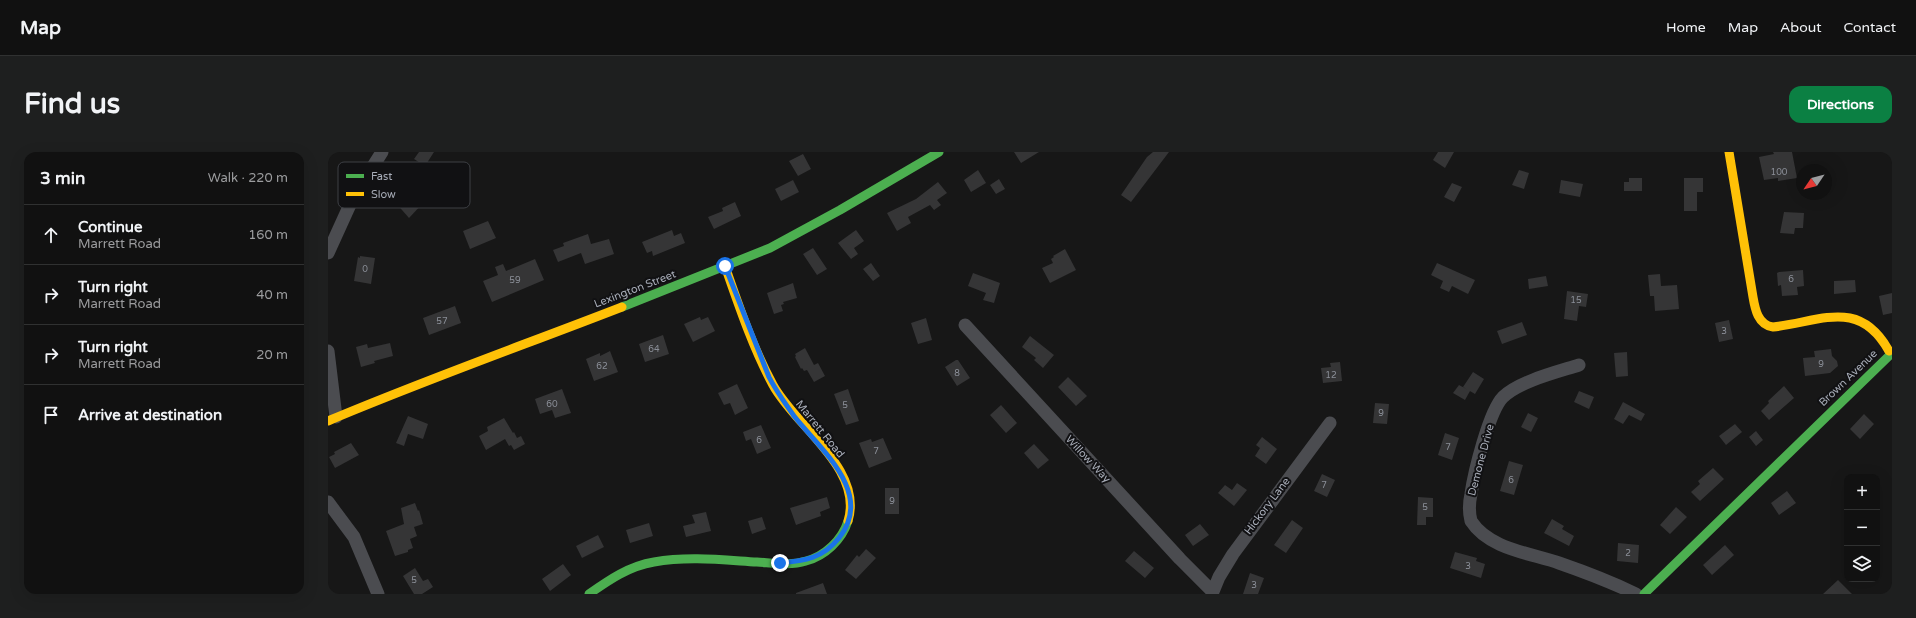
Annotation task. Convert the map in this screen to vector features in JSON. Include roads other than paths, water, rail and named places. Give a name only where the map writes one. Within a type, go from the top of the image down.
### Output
[{"type":"street","points":[[376,162],[382,152]]},
{"type":"street","name":"Lexington Street","points":[[332,419],[392,394],[520,347],[770,248],[840,210],[939,152]]},
{"type":"street","name":"Brown Avenue","points":[[1644,594],[1891,354],[1874,329],[1862,322],[1845,317],[1839,316],[1823,318],[1772,327],[1761,321],[1753,297],[1729,152]]},
{"type":"street","points":[[328,253],[348,208]]},
{"type":"street","name":"Marrett Road","points":[[589,594],[626,570],[652,562],[677,559],[780,563],[804,562],[820,556],[834,544],[844,532],[850,519],[851,504],[848,489],[841,475],[829,458],[778,394],[761,359],[725,266]]},
{"type":"street","name":"Willow Way","points":[[965,325],[1212,592]]},
{"type":"street","points":[[328,351],[332,419]]},
{"type":"street","name":"Demone Drive","points":[[1579,365],[1525,384],[1502,397],[1495,410],[1483,443],[1470,495],[1471,521],[1482,534],[1502,545],[1579,570],[1636,594]]},
{"type":"street","name":"Hickory Lane","points":[[1212,592],[1233,554],[1253,524],[1330,423]]},
{"type":"street","points":[[328,502],[354,537],[378,594]]}]
